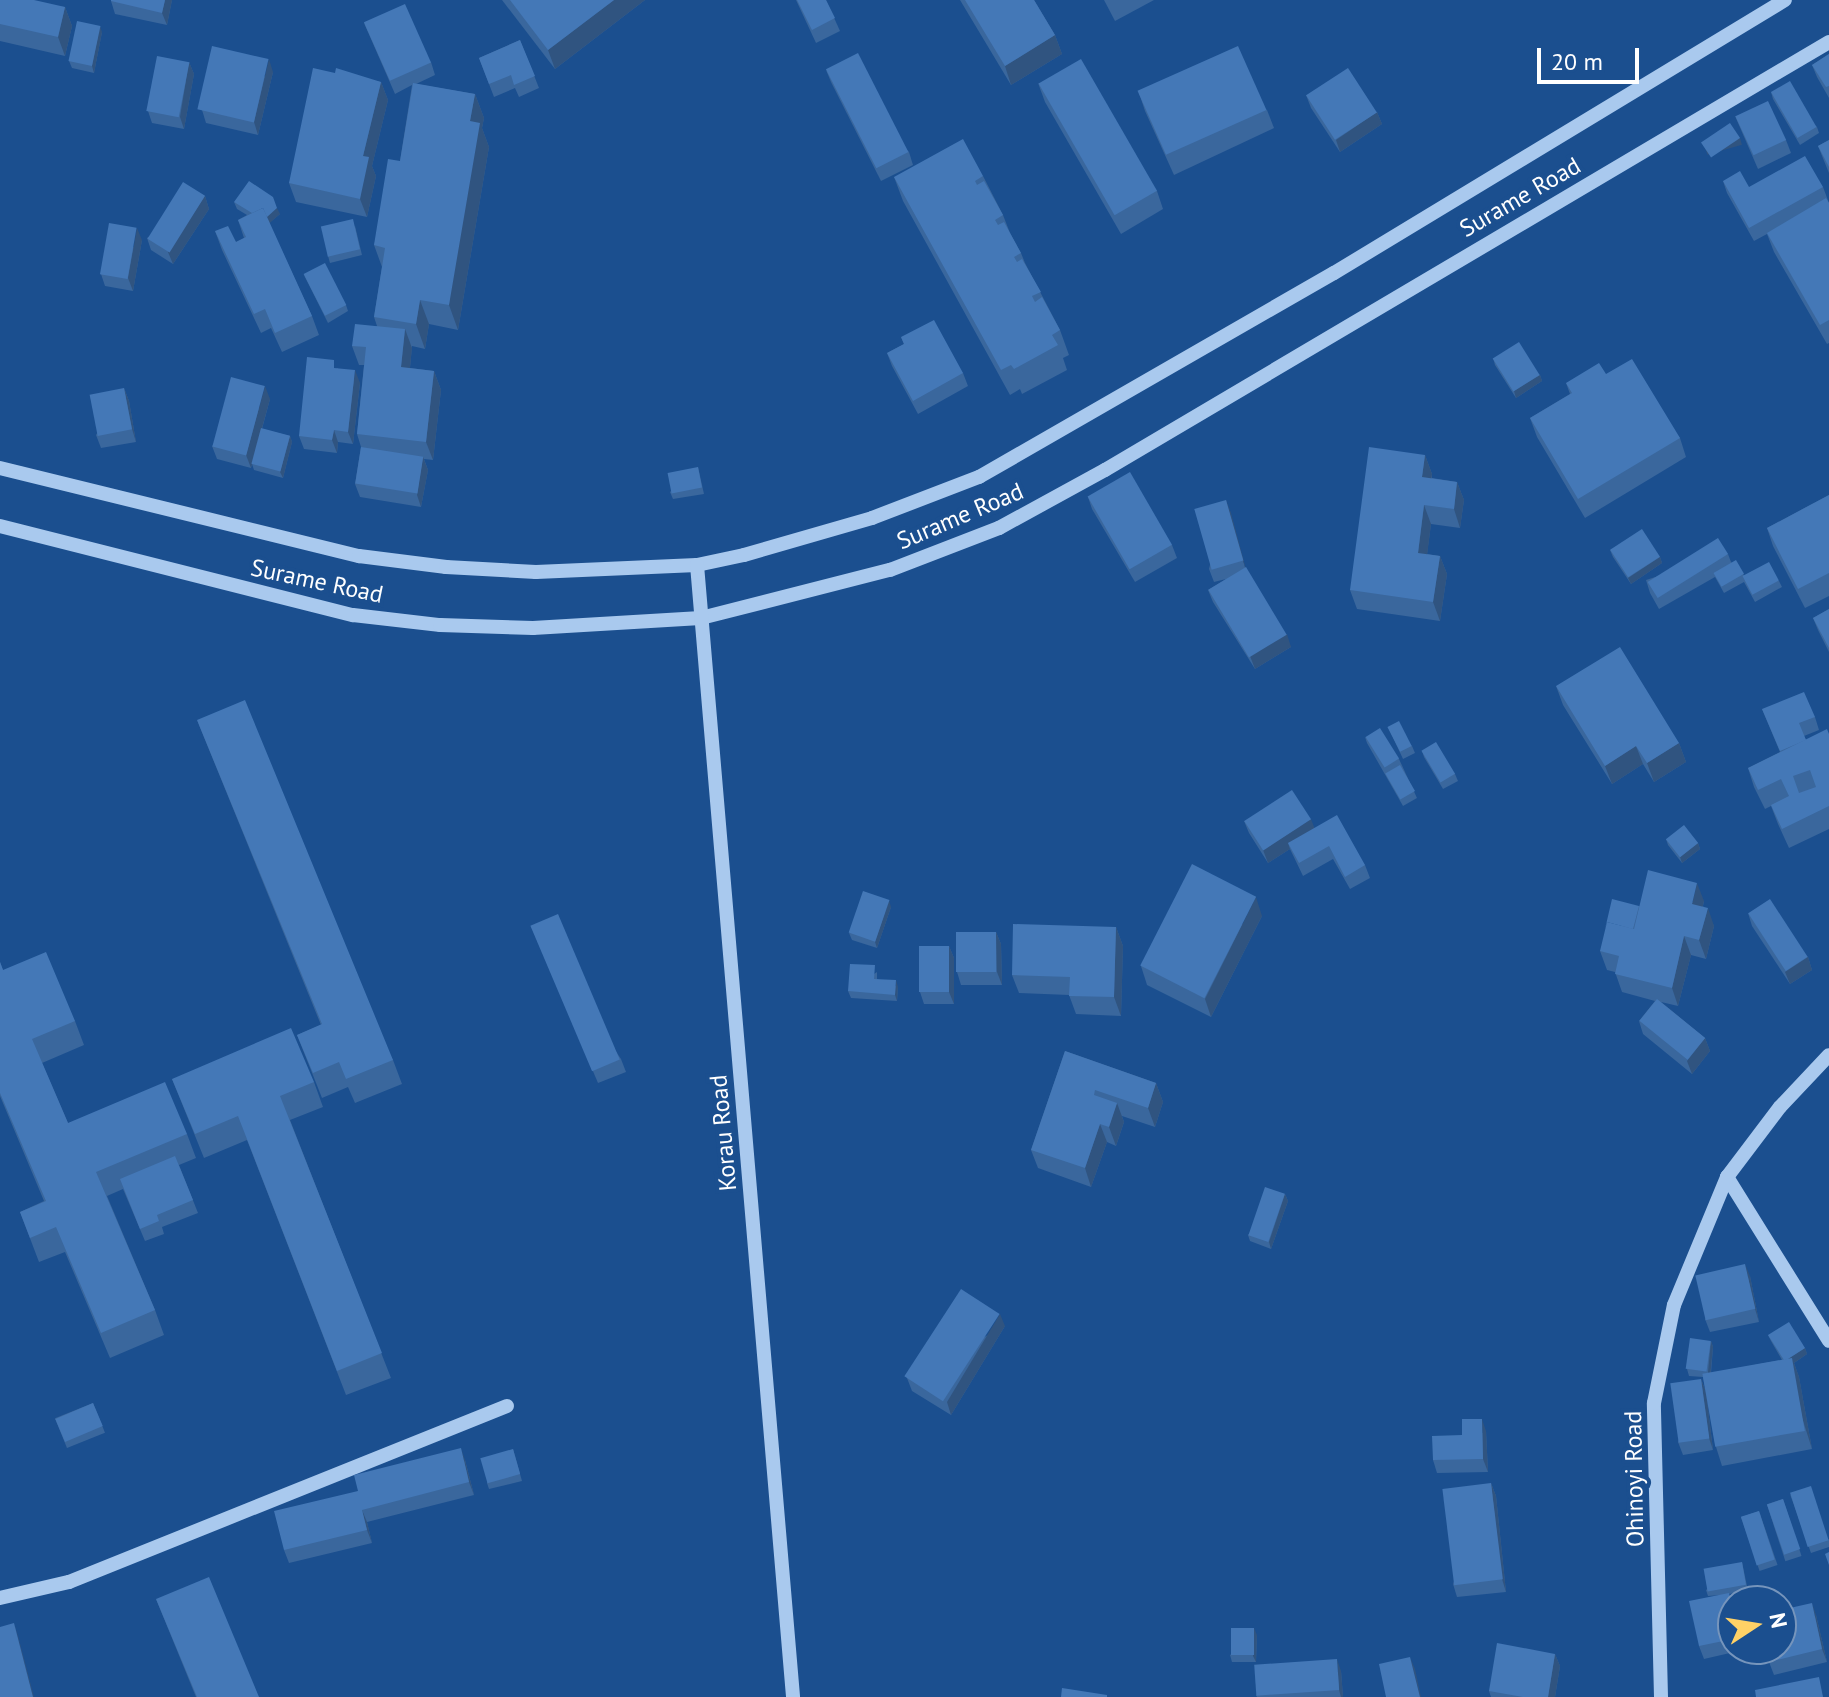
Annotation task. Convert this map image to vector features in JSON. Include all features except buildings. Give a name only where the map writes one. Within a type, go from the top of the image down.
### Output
[{"type":"street","name":"Surame Road","points":[[0,468],[359,556],[536,572],[697,565],[872,518],[979,477],[1334,273],[1785,0]]},
{"type":"street","name":"Surame Road","points":[[0,526],[353,615],[533,628],[701,618],[890,570],[999,528],[1829,42]]},
{"type":"street","name":"Korau Road","points":[[697,565],[793,1697]]},
{"type":"street","name":"Ohinoyi Road","points":[[1661,1697],[1654,1403],[1674,1305],[1727,1177],[1780,1107],[1829,1055]]},
{"type":"street","points":[[1727,1177],[1829,1341]]},
{"type":"street","points":[[0,1598],[69,1582],[507,1406]]}]
